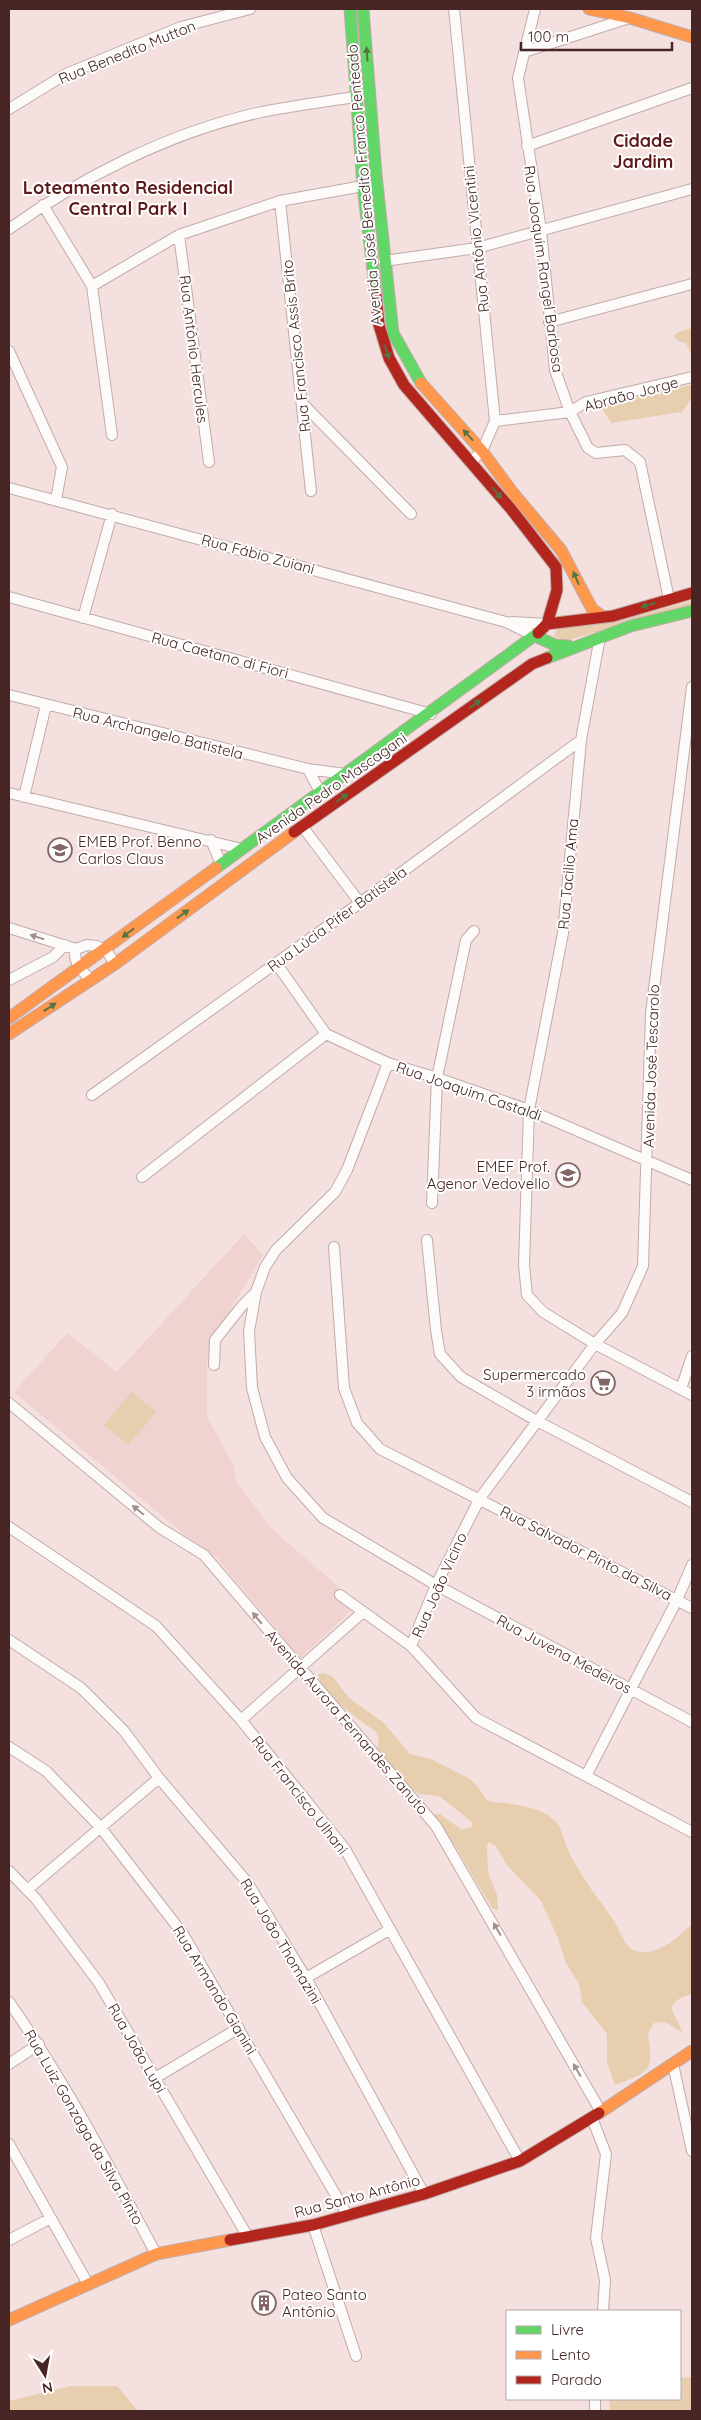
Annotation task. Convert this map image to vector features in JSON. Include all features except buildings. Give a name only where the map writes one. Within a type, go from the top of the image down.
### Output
[{"type":"main road","name":"Avenida José Benedito Franco Penteado","points":[[350,9],[363,186],[379,325],[389,358],[404,385],[471,462],[556,567],[557,590],[547,624]]},
{"type":"main road","name":"Avenida José Benedito Franco Penteado","points":[[363,9],[384,261],[393,333],[419,380],[482,451],[513,493],[561,550],[592,608],[603,617]]},
{"type":"main road","points":[[589,9],[630,18],[692,37]]},
{"type":"main road","points":[[367,217],[380,216]]},
{"type":"main road","points":[[547,624],[603,617],[692,593]]},
{"type":"main road","name":"Avenida Pedro Mascagani","points":[[9,1034],[115,964],[302,826],[532,664],[574,644],[646,622],[692,611]]},
{"type":"main road","name":"Avenida Pedro Mascagani","points":[[9,1018],[80,969],[320,792],[431,714],[534,636],[547,624]]},
{"type":"main road","points":[[534,636],[560,647],[574,644]]},
{"type":"main road","name":"Rua Santo Antônio","points":[[9,2320],[156,2254],[313,2225],[424,2194],[520,2162],[597,2115],[692,2051]]},
{"type":"street","name":"Rua Benedito Mutton","points":[[9,109],[66,74],[181,27],[250,9]]},
{"type":"street","name":"Rua Antônio Vicentini","points":[[454,9],[495,420],[482,451],[471,462]]},
{"type":"street","name":"Rua Joaquim Rangel Barbosa","points":[[535,9],[518,78],[541,231],[555,370],[570,412],[588,448],[596,453],[625,450],[640,462],[669,599]]},
{"type":"street","points":[[524,52],[630,18]]},
{"type":"street","points":[[527,146],[692,88]]},
{"type":"street","points":[[9,229],[43,205],[153,149],[216,125],[258,113],[355,97]]},
{"type":"street","points":[[92,286],[179,235],[280,202],[363,186]]},
{"type":"street","points":[[384,261],[477,248],[692,189]]},
{"type":"street","name":"Rua Francisco Assis Brito","points":[[280,202],[311,491]]},
{"type":"street","points":[[43,205],[92,286],[112,435]]},
{"type":"street","name":"Rua Antônio Hercules","points":[[179,235],[209,462]]},
{"type":"street","points":[[549,322],[692,284]]},
{"type":"street","points":[[9,351],[14,369],[62,466],[56,500]]},
{"type":"street","name":"Abraão Jorge","points":[[570,412],[586,402],[692,377]]},
{"type":"street","points":[[302,403],[411,514]]},
{"type":"street","points":[[495,420],[570,412]]},
{"type":"street","name":"Rua Fábio Zuiani","points":[[9,488],[112,514],[506,622],[534,636]]},
{"type":"street","points":[[83,618],[112,514]]},
{"type":"street","name":"Rua Caetano di Fiori","points":[[9,597],[431,714]]},
{"type":"street","name":"Rua Fábio Zuiani","points":[[506,622],[547,624]]},
{"type":"street","name":"Rua Tacilio Ama","points":[[600,637],[581,740],[563,932],[529,1110],[524,1265],[527,1295],[543,1312],[595,1344],[692,1395]]},
{"type":"street","name":"Avenida José Tescarolo","points":[[595,1344],[622,1312],[643,1266],[650,1013],[692,687]]},
{"type":"street","name":"Rua Archangelo Batistela","points":[[9,695],[308,769],[345,774]]},
{"type":"street","points":[[24,797],[46,705]]},
{"type":"street","name":"Rua Lúcia Pifer Batistela","points":[[92,1095],[360,903],[581,740]]},
{"type":"street","points":[[308,769],[320,792]]},
{"type":"street","points":[[9,793],[211,840],[242,849]]},
{"type":"street","points":[[302,826],[360,903]]},
{"type":"street","points":[[211,840],[221,864]]},
{"type":"street","points":[[9,928],[76,949],[87,945],[105,950],[115,964]]},
{"type":"street","points":[[432,1203],[437,1078],[466,940],[474,931]]},
{"type":"street","points":[[9,980],[53,957],[64,946]]},
{"type":"street","points":[[76,949],[74,955],[80,969],[91,980]]},
{"type":"street","name":"Rua Joaquim Castaldi","points":[[276,963],[326,1034],[388,1063],[529,1110],[692,1180]]},
{"type":"street","points":[[142,1176],[326,1034]]},
{"type":"street","points":[[214,1366],[216,1340],[242,1306],[256,1292],[265,1267],[276,1250],[335,1192],[347,1170],[388,1063]]},
{"type":"street","points":[[427,1240],[440,1354],[460,1377],[537,1421],[692,1502]]},
{"type":"street","name":"Rua Salvador Pinto da Silva","points":[[334,1247],[344,1388],[358,1424],[380,1449],[480,1498],[692,1608]]},
{"type":"street","name":"Rua Juvena Medeiros","points":[[256,1292],[249,1331],[252,1388],[264,1437],[286,1478],[323,1518],[436,1585],[692,1722]]},
{"type":"street","name":"Rua João Vicino","points":[[595,1344],[480,1498],[436,1585],[411,1646],[476,1718],[692,1832]]},
{"type":"street","points":[[681,1389],[692,1356]]},
{"type":"street","name":"Avenida Aurora Fernandes Zanuto","points":[[9,1404],[160,1528],[204,1555],[436,1826],[597,2115],[606,2154],[596,2238],[605,2280],[603,2310]]},
{"type":"street","name":"Rua Francisco Ulhani","points":[[9,1527],[156,1626],[241,1720],[345,1849],[520,2162]]},
{"type":"street","points":[[586,1776],[677,1600],[692,1565]]},
{"type":"street","points":[[340,1595],[411,1646]]},
{"type":"street","points":[[241,1720],[363,1612]]},
{"type":"street","name":"Rua João Thomazini","points":[[9,1640],[81,1688],[124,1731],[159,1778],[247,1882],[306,1978],[424,2194]]},
{"type":"street","name":"Rua Armando Gianini","points":[[9,1747],[46,1771],[101,1828],[183,1934],[348,2216]]},
{"type":"street","points":[[27,1890],[159,1778]]},
{"type":"street","name":"Rua João Lupi","points":[[9,1872],[27,1890],[99,1983],[248,2237]]},
{"type":"street","points":[[306,1978],[389,1930]]},
{"type":"street","name":"Rua Luiz Gonzaga da Silva Pinto","points":[[9,2002],[39,2044],[100,2150],[156,2254]]},
{"type":"street","points":[[155,2078],[239,2028]]},
{"type":"street","points":[[9,2064],[39,2044]]},
{"type":"street","points":[[674,2064],[692,2151]]},
{"type":"street","points":[[9,2144],[88,2284]]},
{"type":"street","points":[[9,2240],[51,2218]]},
{"type":"street","points":[[313,2225],[356,2356]]},
{"type":"shaded area","points":[[692,328],[692,355],[686,343],[678,341],[674,337],[676,333]]},
{"type":"shaded area","points":[[691,385],[692,398],[682,412],[611,423],[600,405]]},
{"type":"shaded area","points":[[692,601],[692,605],[565,641],[554,636],[558,628],[613,622]]},
{"type":"shaded area","points":[[244,1234],[263,1255],[212,1340],[207,1362],[207,1417],[234,1466],[236,1482],[274,1531],[340,1588],[334,1595],[352,1610],[300,1658],[217,1558],[185,1535],[14,1392],[67,1333],[117,1372]]},
{"type":"shaded area","points":[[132,1392],[156,1412],[128,1445],[104,1425]]},
{"type":"shaded area","points":[[324,1673],[333,1677],[349,1698],[384,1723],[410,1754],[431,1759],[470,1779],[488,1801],[530,1808],[553,1819],[561,1830],[568,1850],[588,1885],[615,1922],[625,1942],[632,1949],[644,1952],[659,1949],[667,1945],[692,1924],[692,1994],[680,1998],[671,2008],[683,2033],[665,2022],[654,2023],[648,2034],[650,2046],[649,2063],[642,2073],[615,2085],[607,2063],[607,2034],[582,2002],[579,1984],[566,1963],[557,1936],[541,1901],[507,1865],[496,1846],[489,1842],[487,1846],[488,1872],[497,1895],[498,1911],[492,1908],[454,1844],[431,1814],[440,1814],[462,1830],[472,1827],[472,1822],[439,1796],[419,1794],[408,1786],[397,1771],[376,1753],[379,1739],[377,1733],[326,1691],[318,1674]]},
{"type":"shaded area","points":[[692,2377],[692,2411],[610,2411],[609,2400],[681,2400],[681,2378]]},
{"type":"shaded area","points":[[71,2386],[117,2386],[138,2411],[9,2411],[9,2401]]},
{"type":"traffic: fast","points":[[350,9],[363,186],[376,296]]},
{"type":"traffic: fast","points":[[363,9],[376,174],[393,333],[421,383]]},
{"type":"traffic: fast","points":[[547,658],[631,626],[692,611]]},
{"type":"traffic: fast","points":[[216,868],[538,633]]},
{"type":"traffic: fast","points":[[535,636],[555,645],[569,646]]},
{"type":"traffic: slow","points":[[589,9],[630,18],[692,37]]},
{"type":"traffic: slow","points":[[421,383],[482,451],[513,493],[561,550],[592,609],[603,617]]},
{"type":"traffic: slow","points":[[9,1034],[115,964],[294,832]]},
{"type":"traffic: slow","points":[[9,1018],[216,868]]},
{"type":"traffic: slow","points":[[599,2113],[692,2051]]},
{"type":"traffic: slow","points":[[9,2320],[156,2254],[230,2240]]},
{"type":"traffic: jam","points":[[376,296],[379,325],[389,358],[404,385],[511,509],[556,567],[557,590],[547,624]]},
{"type":"traffic: jam","points":[[538,633],[547,624],[613,616],[692,593]]},
{"type":"traffic: jam","points":[[294,832],[532,664],[547,658]]},
{"type":"traffic: jam","points":[[230,2240],[313,2225],[424,2194],[520,2161],[599,2113]]},
{"type":"place","name":"EMEB Prof. Benno Carlos Claus","points":[[60,850]]},
{"type":"place","name":"EMEF Prof. Agenor Vedovello","points":[[568,1175]]},
{"type":"place","name":"Supermercado 3 irmãos","points":[[603,1383]]},
{"type":"place","name":"Pateo Santo Antônio","points":[[264,2303]]},
{"type":"district","name":"Cidade Jardim","points":[[643,150]]},
{"type":"district","name":"Loteamento Residencial Central Park I","points":[[128,197]]}]
